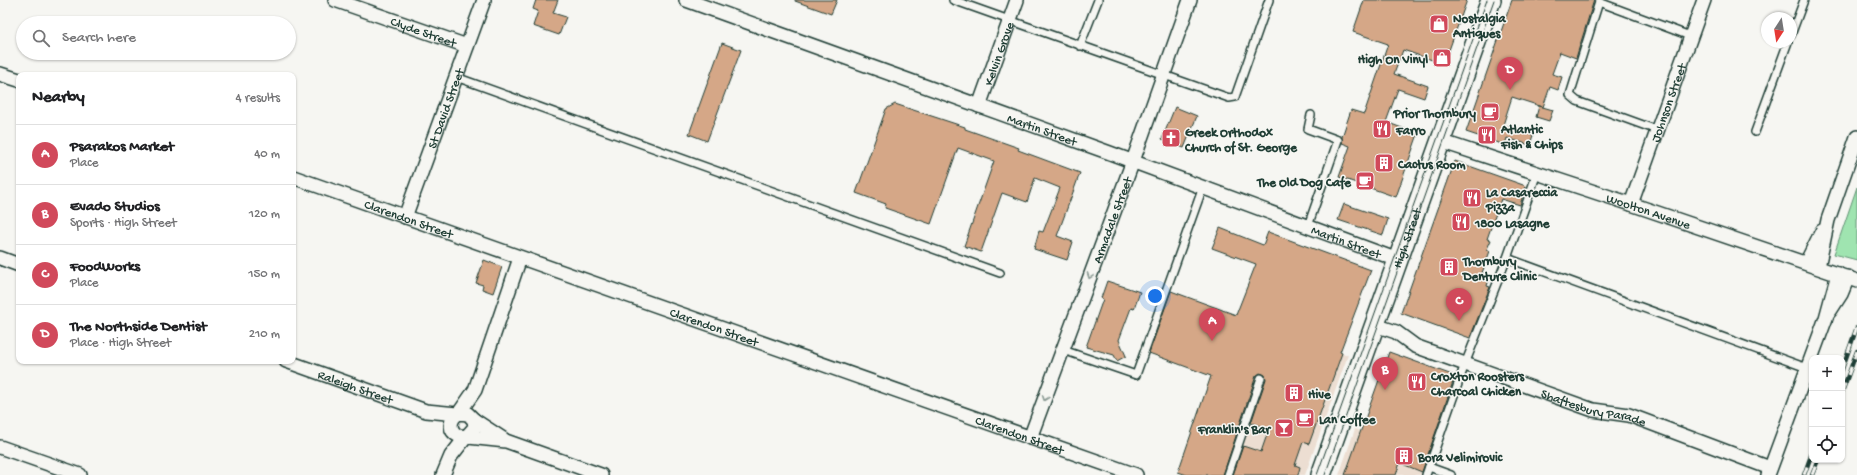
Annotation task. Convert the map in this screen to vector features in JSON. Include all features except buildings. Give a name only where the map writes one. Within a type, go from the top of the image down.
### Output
[{"type":"main road","name":"High Street","points":[[1321,475],[1491,0]]},
{"type":"street","name":"Clyde Street","points":[[335,0],[467,46]]},
{"type":"street","name":"St David Street","points":[[405,217],[484,0]]},
{"type":"street","name":"Martin Street","points":[[686,0],[1133,161],[1398,260]]},
{"type":"street","name":"Kelvin Grove","points":[[979,106],[1017,0]]},
{"type":"street","name":"Armadale Street","points":[[1030,438],[1133,161],[1190,0]]},
{"type":"street","name":"Johnson Street","points":[[1631,204],[1704,0]]},
{"type":"street","points":[[0,74],[16,79]]},
{"type":"street","points":[[1812,265],[1857,137]]},
{"type":"street","name":"Woolton Avenue","points":[[1440,141],[1848,277]]},
{"type":"street","name":"Clarendon Street","points":[[296,178],[1136,475]]},
{"type":"street","points":[[0,258],[16,264]]},
{"type":"street","points":[[451,456],[451,422],[472,396],[520,258]]},
{"type":"street","points":[[1769,472],[1826,318],[1848,277]]},
{"type":"street","name":"Shaftesbury Parade","points":[[1375,324],[1396,332],[1415,346],[1593,410],[1630,415],[1769,472]]},
{"type":"street","name":"Raleigh Street","points":[[294,364],[426,411],[458,414]]},
{"type":"street","points":[[443,475],[451,456],[466,436],[475,428],[472,396]]},
{"type":"street","name":"Raleigh Street","points":[[426,411],[452,430]]},
{"type":"street","points":[[458,414],[465,413],[506,442]]},
{"type":"street","points":[[452,430],[456,435],[506,442],[601,475]]},
{"type":"street","points":[[0,446],[80,475]]},
{"type":"lane","points":[[953,0],[1163,76],[1229,98],[1236,97],[1270,0]]},
{"type":"lane","points":[[1080,46],[1098,0]]},
{"type":"lane","points":[[1797,19],[1804,0]]},
{"type":"lane","points":[[1657,130],[1577,101],[1570,95],[1599,2],[1690,36]]},
{"type":"lane","points":[[1755,132],[1786,48]]},
{"type":"lane","points":[[456,77],[1000,273]]},
{"type":"lane","points":[[1308,226],[1338,140],[1308,129],[1311,115]]},
{"type":"lane","points":[[1426,475],[1465,364],[1507,258],[1537,173]]},
{"type":"lane","points":[[1063,350],[1136,375],[1203,187]]},
{"type":"lane","points":[[1507,258],[1807,368]]},
{"type":"lane","points":[[1228,475],[1261,378]]},
{"type":"lane","points":[[1429,467],[1451,475]]},
{"type":"shaded area","points":[[1277,329],[1348,355],[1305,475],[1224,475]]},
{"type":"shaded area","points":[[1355,429],[1434,457],[1427,475],[1339,475]]},
{"type":"green space","points":[[1857,187],[1857,260],[1834,254]]},
{"type":"tram line","points":[[1317,475],[1487,0]]},
{"type":"tram line","points":[[1325,475],[1494,0]]},
{"type":"railway","points":[[1845,361],[1857,327]]},
{"type":"railway","points":[[1842,391],[1857,351]]},
{"type":"railway","points":[[1804,475],[1809,461]]},
{"type":"railway","points":[[1812,475],[1817,463]]},
{"type":"place","name":"Nostalgia Antiques","points":[[1439,24]]},
{"type":"place","name":"High On Vinyl","points":[[1442,58]]},
{"type":"place","name":"The Northside Dentist","points":[[1510,90]]},
{"type":"place","name":"Prior Thornbury","points":[[1490,112]]},
{"type":"place","name":"Farro","points":[[1382,129]]},
{"type":"place","name":"Atlantic Fish & Chips","points":[[1487,135]]},
{"type":"place","name":"Greek Orthodox Church of St. George","points":[[1171,138]]},
{"type":"place","name":"Cactus Room","points":[[1384,163]]},
{"type":"place","name":"The Old Dog Cafe","points":[[1365,181]]},
{"type":"place","name":"La Casareccia Pizza","points":[[1472,198]]},
{"type":"place","name":"1800 Lasagne","points":[[1461,222]]},
{"type":"place","name":"Thornbury Denture Clinic","points":[[1449,267]]},
{"type":"place","name":"FoodWorks","points":[[1459,321]]},
{"type":"place","name":"Psarakos Market","points":[[1212,341]]},
{"type":"place","name":"Croxton Roosters Charcoal Chicken","points":[[1417,382]]},
{"type":"place","name":"Evado Studios","points":[[1385,390]]},
{"type":"place","name":"Hive","points":[[1294,393]]},
{"type":"place","name":"Lan Coffee","points":[[1305,418]]},
{"type":"place","name":"Franklin's Bar","points":[[1284,428]]},
{"type":"place","name":"Bora Velimirovic","points":[[1404,456]]}]
